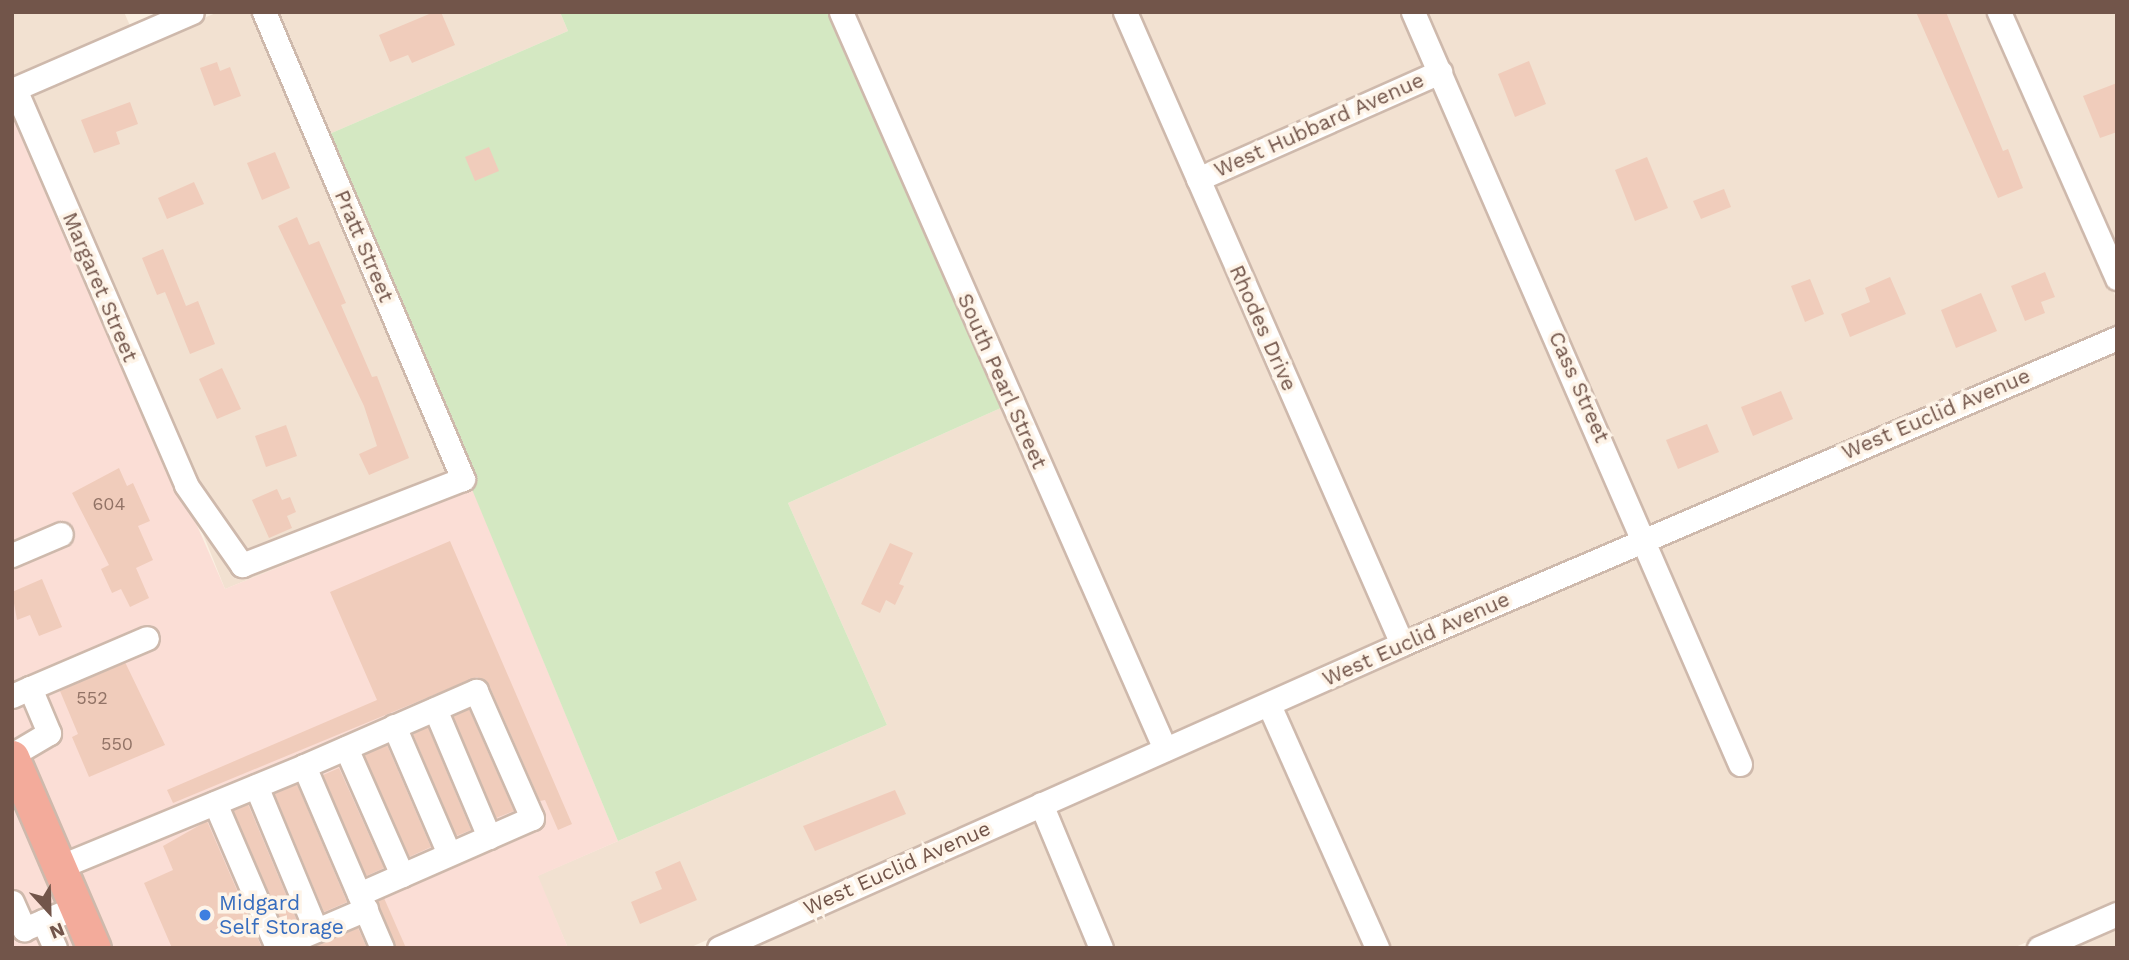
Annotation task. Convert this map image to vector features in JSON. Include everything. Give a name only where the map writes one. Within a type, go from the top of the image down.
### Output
[{"type":"highway","points":[[12,756],[19,794],[59,867],[94,948]]},
{"type":"street","points":[[13,89],[192,12]]},
{"type":"street","name":"Pratt Street","points":[[264,12],[463,479]]},
{"type":"street","name":"South Pearl Street","points":[[841,12],[1165,749]]},
{"type":"street","name":"Rhodes Drive","points":[[1125,12],[1402,644]]},
{"type":"street","name":"Cass Street","points":[[1413,12],[1646,539],[1740,764]]},
{"type":"street","points":[[1999,12],[2117,278]]},
{"type":"street","name":"West Hubbard Avenue","points":[[1198,179],[1440,72]]},
{"type":"street","name":"Margaret Street","points":[[13,89],[186,485],[242,565],[463,479]]},
{"type":"street","name":"West Euclid Avenue","points":[[719,948],[1402,644],[2117,338]]},
{"type":"street","points":[[12,555],[61,534]]},
{"type":"street","points":[[12,756],[49,733],[21,692],[147,638]]},
{"type":"street","points":[[59,867],[477,691],[532,818],[402,875],[316,930],[277,947],[215,803]]},
{"type":"street","points":[[1269,705],[1377,948]]},
{"type":"street","points":[[435,709],[489,837]]},
{"type":"street","points":[[394,726],[449,855]]},
{"type":"street","points":[[346,748],[402,875]]},
{"type":"street","points":[[304,766],[382,948]]},
{"type":"street","points":[[256,786],[316,930]]},
{"type":"street","points":[[1041,804],[1101,948]]},
{"type":"street","points":[[12,902],[24,929],[77,907]]},
{"type":"street","points":[[2039,948],[2117,915]]},
{"type":"street","points":[[43,921],[55,948]]},
{"type":"shaded area","points":[[12,12],[124,12],[131,28],[12,78]]},
{"type":"shaded area","points":[[218,12],[255,12],[460,492],[472,488],[225,589],[27,94]]},
{"type":"shaded area","points":[[274,12],[560,12],[568,31],[327,135]]},
{"type":"shaded area","points":[[851,12],[1115,12],[1390,638],[1169,736]]},
{"type":"shaded area","points":[[1135,12],[1403,12],[1428,66],[1202,166]]},
{"type":"shaded area","points":[[1422,12],[1989,12],[2117,300],[2117,327],[1650,526]]},
{"type":"shaded area","points":[[2009,12],[2117,12],[2117,256]]},
{"type":"shaded area","points":[[1436,85],[1634,533],[1406,631],[1210,184]]},
{"type":"shaded area","points":[[12,106],[225,589],[472,488],[618,841],[538,876],[568,948],[104,948],[12,735]]},
{"type":"shaded area","points":[[2117,349],[2117,903],[2013,948],[1387,948],[1281,710],[1642,552],[1736,776],[1752,770],[1658,544]]},
{"type":"shaded area","points":[[1003,407],[1153,743],[689,948],[568,948],[537,876],[887,725],[788,503]]},
{"type":"shaded area","points":[[1265,718],[1367,948],[1110,948],[1053,809]]},
{"type":"shaded area","points":[[12,780],[84,948],[12,948]]},
{"type":"shaded area","points":[[1037,817],[1091,948],[739,948]]},
{"type":"shaded area","points":[[2117,925],[2117,948],[2065,948]]},
{"type":"green space","points":[[560,12],[831,12],[1003,407],[788,503],[887,725],[618,841],[471,487],[475,484],[327,135],[568,31]]},
{"type":"building","points":[[434,12],[441,12],[455,45],[412,63],[408,55],[390,62],[379,35]]},
{"type":"building","points":[[1916,12],[1946,12],[2003,151],[2008,149],[2023,188],[1998,198]]},
{"type":"building","points":[[1529,61],[1546,104],[1515,117],[1498,74]]},
{"type":"building","points":[[217,62],[220,71],[230,67],[241,96],[214,106],[200,68]]},
{"type":"building","points":[[2117,83],[2117,132],[2100,138],[2083,96]]},
{"type":"building","points":[[130,102],[138,124],[116,132],[120,144],[94,153],[81,120]]},
{"type":"building","points":[[489,147],[499,171],[475,181],[465,157]]},
{"type":"building","points":[[275,152],[290,188],[262,200],[247,163]]},
{"type":"building","points":[[1647,157],[1668,208],[1635,221],[1615,170]]},
{"type":"building","points":[[194,182],[204,204],[167,219],[158,198]]},
{"type":"building","points":[[1724,189],[1731,207],[1701,219],[1693,201]]},
{"type":"building","points":[[297,217],[309,245],[319,241],[346,303],[341,305],[372,377],[377,376],[409,458],[369,475],[359,454],[377,446],[364,406],[278,226]]},
{"type":"building","points":[[163,249],[186,306],[198,301],[215,344],[190,354],[165,292],[157,295],[142,258]]},
{"type":"building","points":[[2045,272],[2055,297],[2041,302],[2045,313],[2025,321],[2011,286]]},
{"type":"building","points":[[1890,277],[1906,314],[1850,337],[1841,314],[1870,302],[1865,288]]},
{"type":"building","points":[[1810,279],[1824,314],[1805,322],[1791,286]]},
{"type":"building","points":[[1981,293],[1997,331],[1956,348],[1941,310]]},
{"type":"building","points":[[222,368],[241,409],[217,419],[199,379]]},
{"type":"building","points":[[1781,391],[1793,419],[1753,436],[1741,407]]},
{"type":"building","points":[[1707,424],[1719,452],[1678,469],[1666,440]]},
{"type":"building","points":[[286,425],[297,456],[266,467],[255,436]]},
{"type":"building","points":[[119,468],[127,486],[133,483],[150,521],[138,526],[153,560],[136,568],[149,598],[130,607],[121,589],[112,593],[101,569],[109,565],[72,493]]},
{"type":"building","points":[[277,489],[282,500],[290,497],[296,512],[287,516],[292,528],[269,538],[252,500]]},
{"type":"building","points":[[450,541],[572,824],[558,830],[545,800],[540,801],[489,685],[477,677],[173,803],[167,790],[377,700],[330,592]]},
{"type":"building","points":[[890,543],[913,553],[899,584],[904,586],[895,605],[886,600],[880,613],[861,604]]},
{"type":"building","points":[[42,579],[62,627],[39,636],[30,615],[17,620],[12,592]]},
{"type":"building","points":[[125,662],[165,745],[89,777],[72,737],[78,734],[60,691]]},
{"type":"building","points":[[469,709],[514,811],[496,818],[453,716]]},
{"type":"building","points":[[428,727],[471,830],[456,836],[413,734]]},
{"type":"building","points":[[387,745],[431,847],[409,857],[364,755]]},
{"type":"building","points":[[339,768],[384,868],[366,876],[323,775]]},
{"type":"building","points":[[297,784],[347,902],[324,912],[274,793]]},
{"type":"building","points":[[895,790],[906,814],[815,851],[803,826]]},
{"type":"building","points":[[248,804],[298,923],[284,929],[233,810]]},
{"type":"building","name":"Midgard Self Storage","points":[[207,821],[262,948],[172,948],[144,883],[173,870],[163,846]]},
{"type":"building","points":[[680,861],[697,900],[640,924],[631,902],[662,889],[655,872]]},
{"type":"building","points":[[384,898],[406,948],[396,948],[377,901]]},
{"type":"building","name":"Midgard Self Storage","points":[[358,928],[367,948],[311,948]]},
{"type":"place","name":"Midgard Self Storage","points":[[205,915]]}]
